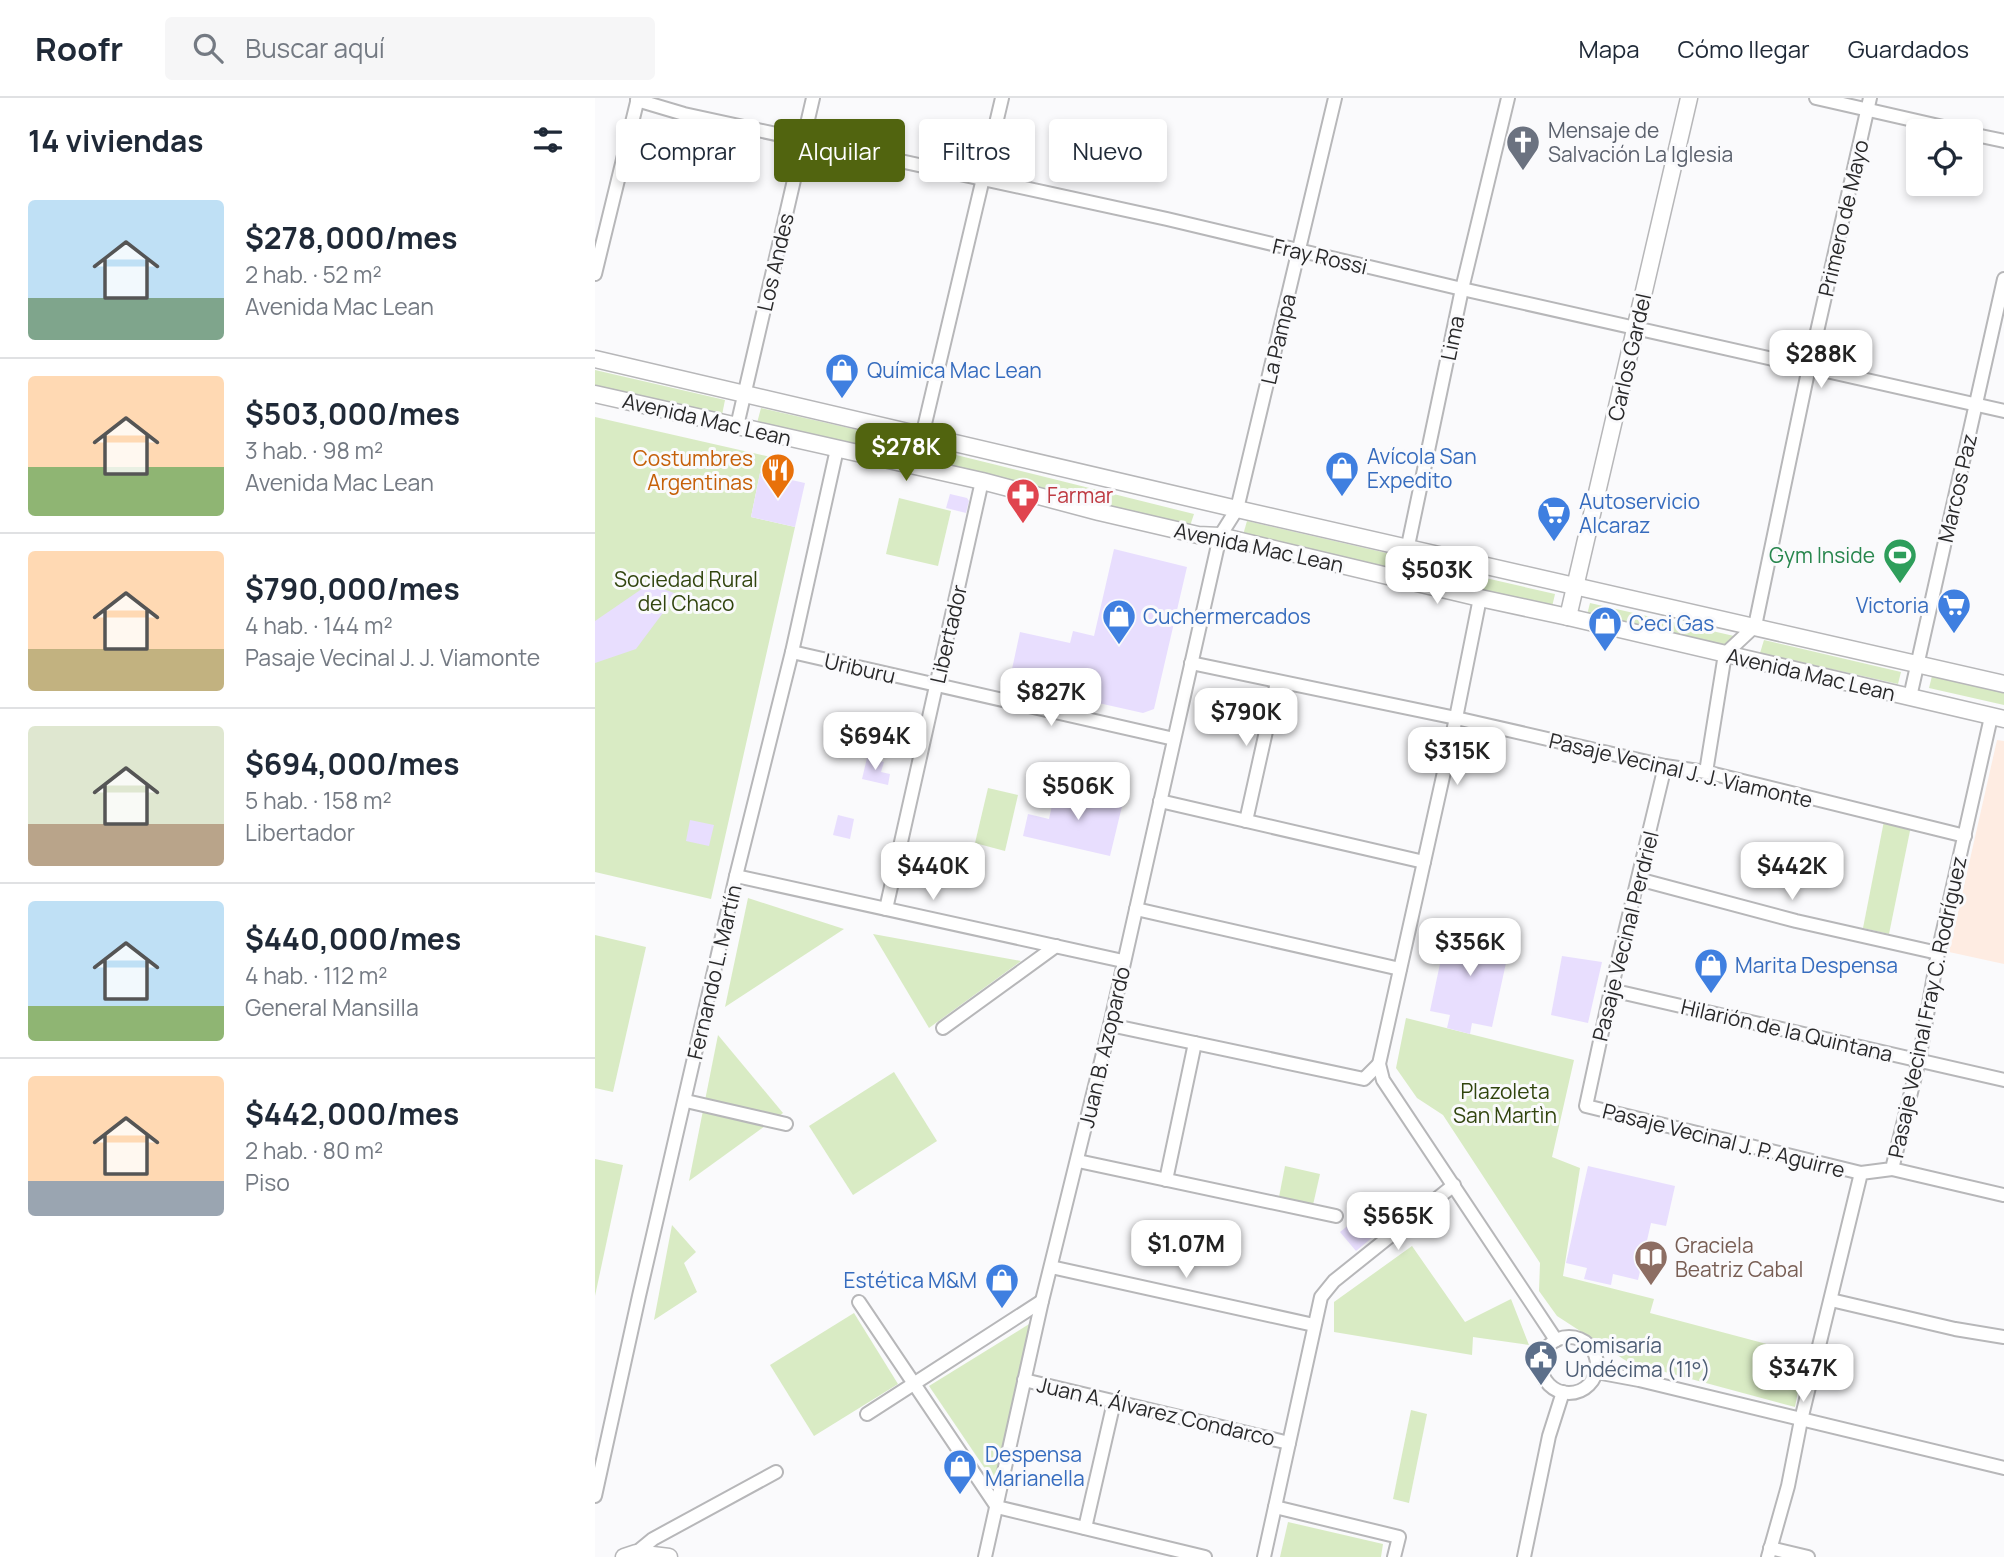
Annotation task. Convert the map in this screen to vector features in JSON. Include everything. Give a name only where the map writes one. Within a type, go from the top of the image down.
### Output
[{"type":"main road","name":"Carlos Gardel","points":[[1568,617],[1689,98]]},
{"type":"main road","name":"Avenida Mac Lean","points":[[595,359],[2004,684]]},
{"type":"main road","name":"Avenida Mac Lean","points":[[595,394],[982,481],[1199,535],[1220,536],[1997,718]]},
{"type":"main road","points":[[630,1555],[669,1557]]},
{"type":"street","name":"Los Andes","points":[[808,119],[813,98]]},
{"type":"street","points":[[997,119],[1002,98]]},
{"type":"street","name":"La Pampa","points":[[1220,536],[1237,509],[1335,98]]},
{"type":"street","name":"Lima","points":[[1401,579],[1462,289],[1508,98]]},
{"type":"street","points":[[1816,98],[1869,104],[1920,119]]},
{"type":"street","name":"Fray Rossi","points":[[637,99],[684,114],[774,133]]},
{"type":"street","points":[[595,274],[637,99]]},
{"type":"street","name":"Primero de Mayo","points":[[1755,626],[1809,366],[1869,104]]},
{"type":"street","points":[[1983,137],[2004,141]]},
{"type":"street","name":"Los Andes","points":[[737,426],[794,182]]},
{"type":"street","points":[[915,466],[983,182]]},
{"type":"street","name":"Fray Rossi","points":[[997,182],[2004,411]]},
{"type":"street","name":"Marcos Paz","points":[[1910,697],[2004,279]]},
{"type":"street","name":"Fernando L. Martín","points":[[595,1496],[736,876],[792,652],[837,449]]},
{"type":"street","name":"Libertador","points":[[886,909],[982,481]]},
{"type":"street","name":"Juan B. Azopardo","points":[[985,1557],[1042,1301],[1110,1025],[1220,536]]},
{"type":"street","points":[[1480,598],[1456,719],[1379,1064],[1383,1080],[1556,1340]]},
{"type":"street","points":[[1706,772],[1725,654],[1755,626]]},
{"type":"street","name":"Uriburu","points":[[792,652],[1174,739]]},
{"type":"street","name":"Pasaje Vecinal J. J. Viamonte","points":[[1191,663],[1665,766],[1706,772],[1965,836]]},
{"type":"street","points":[[1246,821],[1277,682]]},
{"type":"street","name":"Pasaje Vecinal Fray C. Rodríguez","points":[[1769,1552],[1788,1486],[1801,1420],[1861,1173],[1892,1169],[1919,1060],[1938,953],[1965,836],[1997,718]]},
{"type":"street","name":"Pasaje Vecinal Perdriel","points":[[1586,1106],[1665,766]]},
{"type":"street","points":[[1160,801],[1424,862]]},
{"type":"street","points":[[736,876],[1123,961]]},
{"type":"street","points":[[1638,879],[1797,921],[1938,953]]},
{"type":"street","points":[[1136,909],[1400,969]]},
{"type":"street","points":[[943,1028],[1056,946]]},
{"type":"street","name":"Hilarión de la Quintana","points":[[1611,990],[2004,1080]]},
{"type":"street","points":[[1110,1025],[1364,1079],[1379,1064]]},
{"type":"street","points":[[1166,1180],[1195,1043]]},
{"type":"street","points":[[685,1101],[786,1124]]},
{"type":"street","name":"Pasaje Vecinal J. P. Aguirre","points":[[1586,1106],[1861,1173]]},
{"type":"street","points":[[1078,1161],[1336,1216]]},
{"type":"street","points":[[1892,1169],[2003,1195]]},
{"type":"street","points":[[1264,1557],[1321,1297],[1333,1281],[1454,1185]]},
{"type":"street","points":[[1051,1267],[1314,1325]]},
{"type":"street","points":[[1831,1300],[1955,1329],[2004,1337]]},
{"type":"street","points":[[867,1414],[1042,1301]]},
{"type":"street","points":[[859,1302],[997,1507],[1205,1557]]},
{"type":"street","points":[[1572,1337],[1586,1343],[1595,1356],[1596,1372],[1584,1389],[1563,1392],[1550,1385],[1542,1372],[1542,1357],[1556,1340],[1572,1337]]},
{"type":"street","points":[[1596,1372],[2004,1468]]},
{"type":"street","name":"Juan A. Álvarez Condarco","points":[[1024,1380],[1289,1443]]},
{"type":"street","points":[[1524,1557],[1549,1436],[1563,1392]]},
{"type":"street","points":[[1085,1528],[1114,1402]]},
{"type":"street","points":[[630,1555],[653,1539],[776,1472]]},
{"type":"street","points":[[1275,1507],[1399,1537],[1394,1557]]},
{"type":"street","points":[[1769,1552],[1808,1557]]},
{"type":"shaded area","points":[[1997,740],[2004,741],[2004,964],[1949,952]]},
{"type":"green space","points":[[595,370],[725,400],[722,415],[595,386]]},
{"type":"green space","points":[[761,408],[902,440],[898,455],[757,423]]},
{"type":"green space","name":"Sociedad Rural del Chaco","points":[[595,417],[784,460],[780,477],[760,473],[751,517],[795,527],[711,899],[595,872]]},
{"type":"green space","points":[[944,452],[1194,514],[1190,526],[941,464]]},
{"type":"green space","points":[[899,498],[951,511],[938,566],[886,554]]},
{"type":"green space","points":[[1247,521],[1391,554],[1388,567],[1243,535]]},
{"type":"green space","points":[[1411,561],[1555,594],[1552,607],[1408,574]]},
{"type":"green space","points":[[1590,603],[1734,636],[1731,648],[1587,615]]},
{"type":"green space","points":[[1764,640],[1901,672],[1898,684],[1760,653]]},
{"type":"green space","points":[[1932,676],[2004,692],[2004,705],[1929,688]]},
{"type":"green space","points":[[988,788],[1018,795],[1005,851],[975,843]]},
{"type":"green space","points":[[1884,821],[1911,826],[1889,934],[1863,928]]},
{"type":"green space","points":[[748,898],[844,929],[725,1007]]},
{"type":"green space","points":[[873,934],[1021,961],[929,1028]]},
{"type":"green space","points":[[595,935],[646,947],[613,1092],[595,1088]]},
{"type":"green space","name":"Plazoleta San Martìn","points":[[1406,1018],[1574,1060],[1552,1157],[1580,1168],[1563,1276],[1654,1299],[1650,1313],[1805,1354],[1795,1407],[1628,1362],[1557,1316],[1539,1291],[1540,1263],[1443,1115],[1417,1098],[1396,1068]]},
{"type":"green space","points":[[718,1035],[783,1113],[689,1181]]},
{"type":"green space","points":[[894,1072],[937,1141],[853,1195],[809,1126]]},
{"type":"green space","points":[[595,1159],[623,1165],[595,1296]]},
{"type":"green space","points":[[1285,1166],[1320,1174],[1313,1205],[1279,1197]]},
{"type":"green space","points":[[672,1225],[696,1252],[684,1263],[697,1292],[654,1320]]},
{"type":"green space","points":[[1412,1246],[1465,1322],[1511,1299],[1529,1345],[1473,1337],[1472,1355],[1334,1332],[1334,1302]]},
{"type":"green space","points":[[854,1313],[898,1384],[814,1436],[770,1365]]},
{"type":"green space","points":[[1034,1321],[994,1482],[929,1386]]},
{"type":"green space","points":[[1411,1410],[1427,1414],[1409,1503],[1393,1499]]},
{"type":"green space","points":[[1288,1522],[1383,1544],[1381,1557],[1280,1557]]},
{"type":"building","name":"Costumbres Argentinas","points":[[760,473],[805,483],[795,527],[751,517]]},
{"type":"building","points":[[950,494],[967,498],[969,501],[966,513],[946,508]]},
{"type":"building","name":"Cuchermercados","points":[[1114,549],[1187,567],[1154,709],[1143,713],[1009,683],[1020,632],[1070,643],[1073,631],[1094,636]]},
{"type":"building","points":[[649,584],[677,594],[636,649],[595,663],[595,621]]},
{"type":"building","points":[[867,758],[884,762],[881,772],[890,774],[888,785],[862,779]]},
{"type":"building","points":[[1056,787],[1123,802],[1110,856],[1023,836],[1028,814],[1049,819]]},
{"type":"building","points":[[838,815],[854,819],[850,839],[833,835]]},
{"type":"building","points":[[690,820],[714,825],[709,846],[686,841]]},
{"type":"building","points":[[1448,926],[1511,940],[1492,1027],[1472,1023],[1470,1034],[1447,1028],[1450,1015],[1430,1011]]},
{"type":"building","points":[[1562,956],[1602,962],[1588,1023],[1551,1015]]},
{"type":"building","points":[[1588,1166],[1675,1186],[1666,1226],[1651,1223],[1638,1280],[1613,1274],[1611,1285],[1584,1279],[1587,1268],[1566,1263]]},
{"type":"building","points":[[1371,1207],[1386,1226],[1356,1251],[1340,1232]]},
{"type":"place","name":"Mensaje de Salvación La Iglesia","points":[[1523,172]]},
{"type":"place","name":"Química Mac Lean","points":[[842,400]]},
{"type":"place","name":"Avícola San Expedito","points":[[1342,498]]},
{"type":"place","name":"Costumbres Argentinas","points":[[778,500]]},
{"type":"place","name":"Farmar","points":[[1023,525]]},
{"type":"place","name":"Autoservicio Alcaraz","points":[[1554,543]]},
{"type":"place","name":"Gym Inside","points":[[1900,585]]},
{"type":"place","name":"Victoria","points":[[1954,635]]},
{"type":"place","name":"Cuchermercados","points":[[1119,646]]},
{"type":"place","name":"Ceci Gas","points":[[1605,653]]},
{"type":"place","name":"Marita Despensa","points":[[1711,995]]},
{"type":"place","name":"Graciela Beatriz Cabal","points":[[1651,1287]]},
{"type":"place","name":"Estética M&M","points":[[1002,1310]]},
{"type":"place","name":"Comisaría Undécima (11°)","points":[[1541,1387]]},
{"type":"place","name":"Despensa Marianella","points":[[960,1496]]}]
